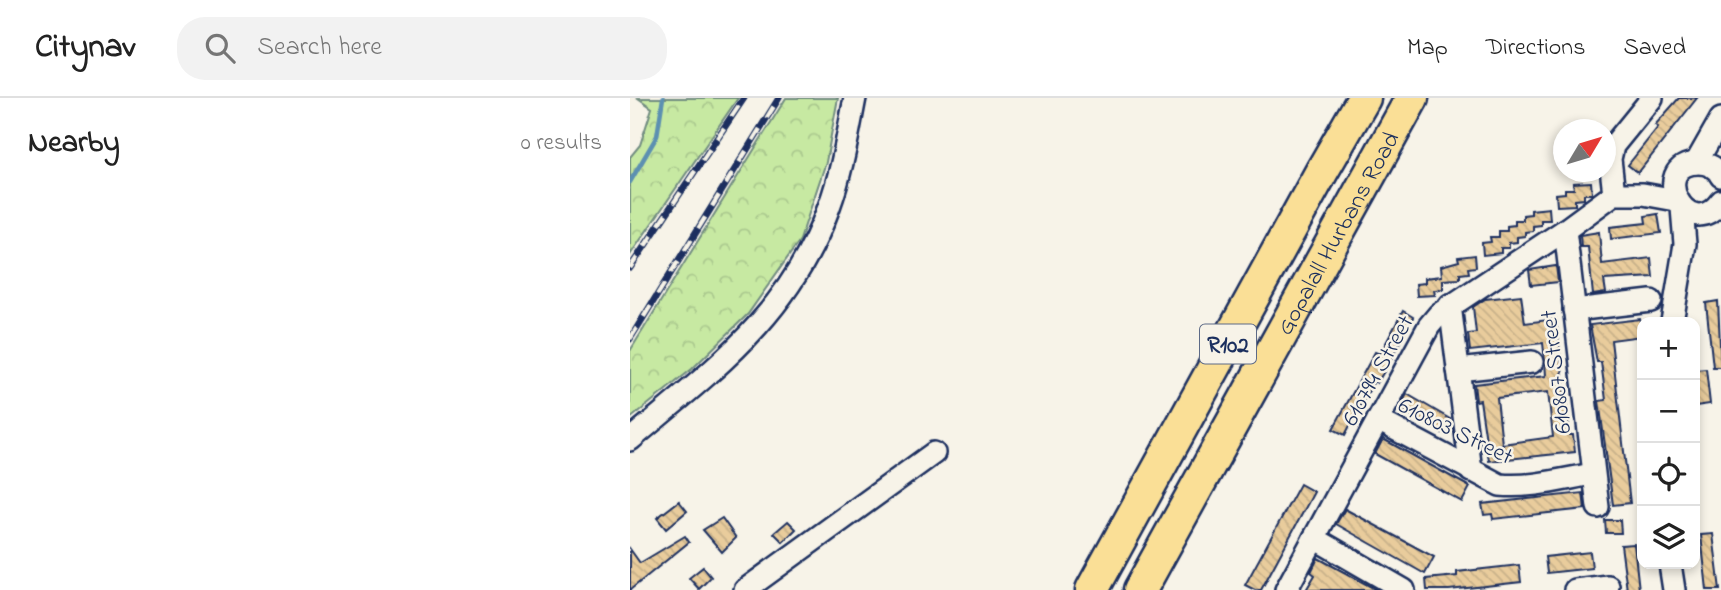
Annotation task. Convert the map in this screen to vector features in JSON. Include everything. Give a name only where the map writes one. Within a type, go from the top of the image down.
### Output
[{"type":"highway","name":"Gopalall Hurbans Road","points":[[1092,590],[1364,98]]},
{"type":"highway","name":"Gopalall Hurbans Road","points":[[1140,590],[1412,98]]},
{"type":"street","points":[[630,440],[738,347],[765,320],[783,295],[807,256],[830,207],[840,174],[855,98]]},
{"type":"street","points":[[1652,98],[1613,146],[1610,159],[1614,194],[1678,196],[1693,214],[1713,207]]},
{"type":"street","points":[[1673,317],[1685,244],[1678,196],[1681,170],[1714,170],[1719,124]]},
{"type":"street","name":"610794 Street","points":[[1286,590],[1429,326],[1450,305],[1565,230],[1614,194]]},
{"type":"street","points":[[1685,244],[1713,207]]},
{"type":"street","name":"610807 Street","points":[[1565,230],[1598,508]]},
{"type":"street","points":[[1574,310],[1651,301]]},
{"type":"street","points":[[1450,305],[1471,471]]},
{"type":"street","points":[[1458,370],[1532,362]]},
{"type":"street","name":"610803 Street","points":[[1378,420],[1500,485],[1514,486],[1593,474]]},
{"type":"street","points":[[745,590],[934,453]]},
{"type":"street","points":[[1314,538],[1405,590]]},
{"type":"street","points":[[1671,569],[1674,590]]},
{"type":"street","points":[[1575,590],[1608,586]]},
{"type":"green space","points":[[638,98],[738,98],[630,255],[630,157],[640,145],[652,108]]},
{"type":"green space","points":[[786,98],[838,98],[826,162],[800,240],[748,314],[692,369],[630,419],[630,351]]},
{"type":"building","points":[[1679,98],[1697,98],[1638,173],[1628,165],[1658,127],[1655,125]]},
{"type":"building","points":[[1591,182],[1592,194],[1584,194],[1584,199],[1575,200],[1575,205],[1557,206],[1556,194],[1565,193],[1565,189],[1574,189],[1573,183]]},
{"type":"building","points":[[1549,208],[1550,220],[1541,220],[1541,225],[1533,226],[1533,231],[1517,237],[1517,242],[1509,243],[1509,248],[1501,248],[1501,253],[1483,255],[1482,243],[1491,242],[1490,237],[1499,237],[1499,231],[1507,231],[1507,226],[1515,225],[1515,220],[1523,220],[1523,215],[1531,214],[1531,210]]},
{"type":"building","points":[[1658,214],[1661,233],[1611,239],[1610,227],[1646,223],[1645,216]]},
{"type":"building","points":[[1599,232],[1602,264],[1651,258],[1653,277],[1604,280],[1606,293],[1593,295],[1588,247],[1581,247],[1580,235]]},
{"type":"building","points":[[1475,255],[1476,267],[1468,268],[1469,273],[1460,274],[1460,279],[1443,280],[1443,289],[1434,290],[1435,295],[1417,296],[1416,284],[1425,283],[1425,278],[1442,276],[1441,266],[1459,261],[1458,257]]},
{"type":"building","points":[[1556,266],[1558,282],[1531,285],[1529,270]]},
{"type":"building","points":[[1521,295],[1525,323],[1556,319],[1570,435],[1573,435],[1575,452],[1489,461],[1480,400],[1476,401],[1474,384],[1546,376],[1543,343],[1470,351],[1468,334],[1476,333],[1473,307],[1485,299]],"holes":[[[1548,392],[1553,437],[1502,444],[1497,398]]]},
{"type":"building","points":[[1718,301],[1721,367],[1713,367],[1706,303]]},
{"type":"building","points":[[1403,311],[1413,317],[1386,368],[1377,383],[1374,381],[1345,435],[1333,429],[1375,352],[1380,354]]},
{"type":"building","points":[[1637,319],[1637,337],[1611,340],[1630,503],[1613,505],[1599,401],[1606,400],[1601,362],[1597,362],[1590,325]]},
{"type":"building","points":[[1706,369],[1710,404],[1700,405],[1700,370]]},
{"type":"building","points":[[1407,394],[1450,419],[1442,433],[1399,409]]},
{"type":"building","points":[[1383,439],[1470,487],[1462,502],[1375,454]]},
{"type":"building","points":[[1300,484],[1314,492],[1261,590],[1255,590],[1245,585]]},
{"type":"building","points":[[1583,493],[1585,509],[1493,519],[1492,514],[1484,515],[1482,504]]},
{"type":"building","points":[[679,501],[687,511],[666,529],[657,518]]},
{"type":"building","points":[[1345,509],[1434,557],[1425,574],[1336,524]]},
{"type":"building","points":[[722,518],[736,538],[722,552],[703,530]]},
{"type":"building","points":[[1605,520],[1620,520],[1621,533],[1606,533]]},
{"type":"building","points":[[788,521],[796,529],[783,542],[774,533]]},
{"type":"building","points":[[1713,534],[1720,590],[1707,590],[1701,535]]},
{"type":"building","points":[[685,536],[689,542],[630,590],[630,549],[640,563]]},
{"type":"building","points":[[1634,544],[1639,590],[1627,590],[1621,545]]},
{"type":"building","points":[[1590,552],[1592,568],[1547,573],[1545,557]]},
{"type":"building","points":[[1318,558],[1377,590],[1306,590],[1315,575],[1311,572]]},
{"type":"building","points":[[1519,565],[1521,582],[1427,590],[1426,579],[1457,576],[1457,572]]},
{"type":"building","points":[[703,567],[711,577],[699,589],[689,578]]},
{"type":"waterway","points":[[630,182],[657,136],[663,98]]},
{"type":"railway","points":[[630,268],[744,98]]},
{"type":"railway","points":[[630,339],[779,98]]}]
